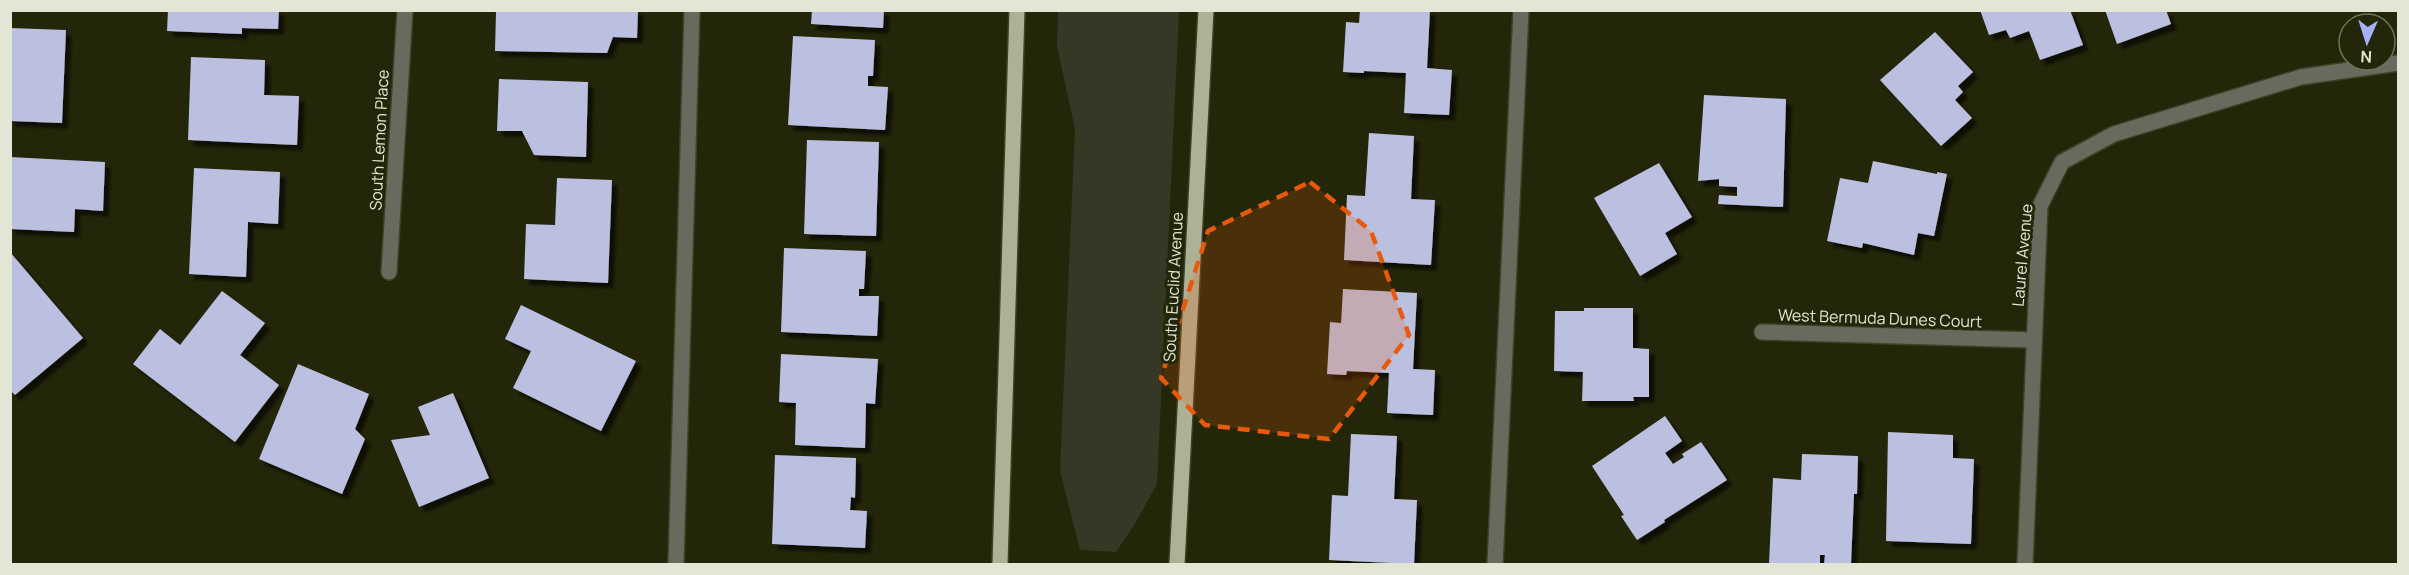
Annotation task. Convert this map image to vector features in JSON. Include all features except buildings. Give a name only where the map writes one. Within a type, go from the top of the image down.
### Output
[{"type":"main road","points":[[1000,564],[1017,10]]},
{"type":"main road","name":"South Euclid Avenue","points":[[1177,564],[1206,10]]},
{"type":"street","name":"South Lemon Place","points":[[389,272],[405,10]]},
{"type":"street","points":[[676,564],[692,10]]},
{"type":"street","points":[[1495,564],[1521,10]]},
{"type":"street","name":"Laurel Avenue","points":[[2025,564],[2040,206],[2062,162],[2114,134],[2301,77],[2398,63]]},
{"type":"street","name":"West Bermuda Dunes Court","points":[[1762,332],[2034,340]]},
{"type":"highlighted area","points":[[1310,182],[1371,231],[1409,335],[1329,439],[1205,425],[1161,378],[1208,231]]},
{"type":"green space","points":[[1058,11],[1179,11],[1157,484],[1116,552],[1080,550],[1060,471],[1075,129],[1057,46]]}]
